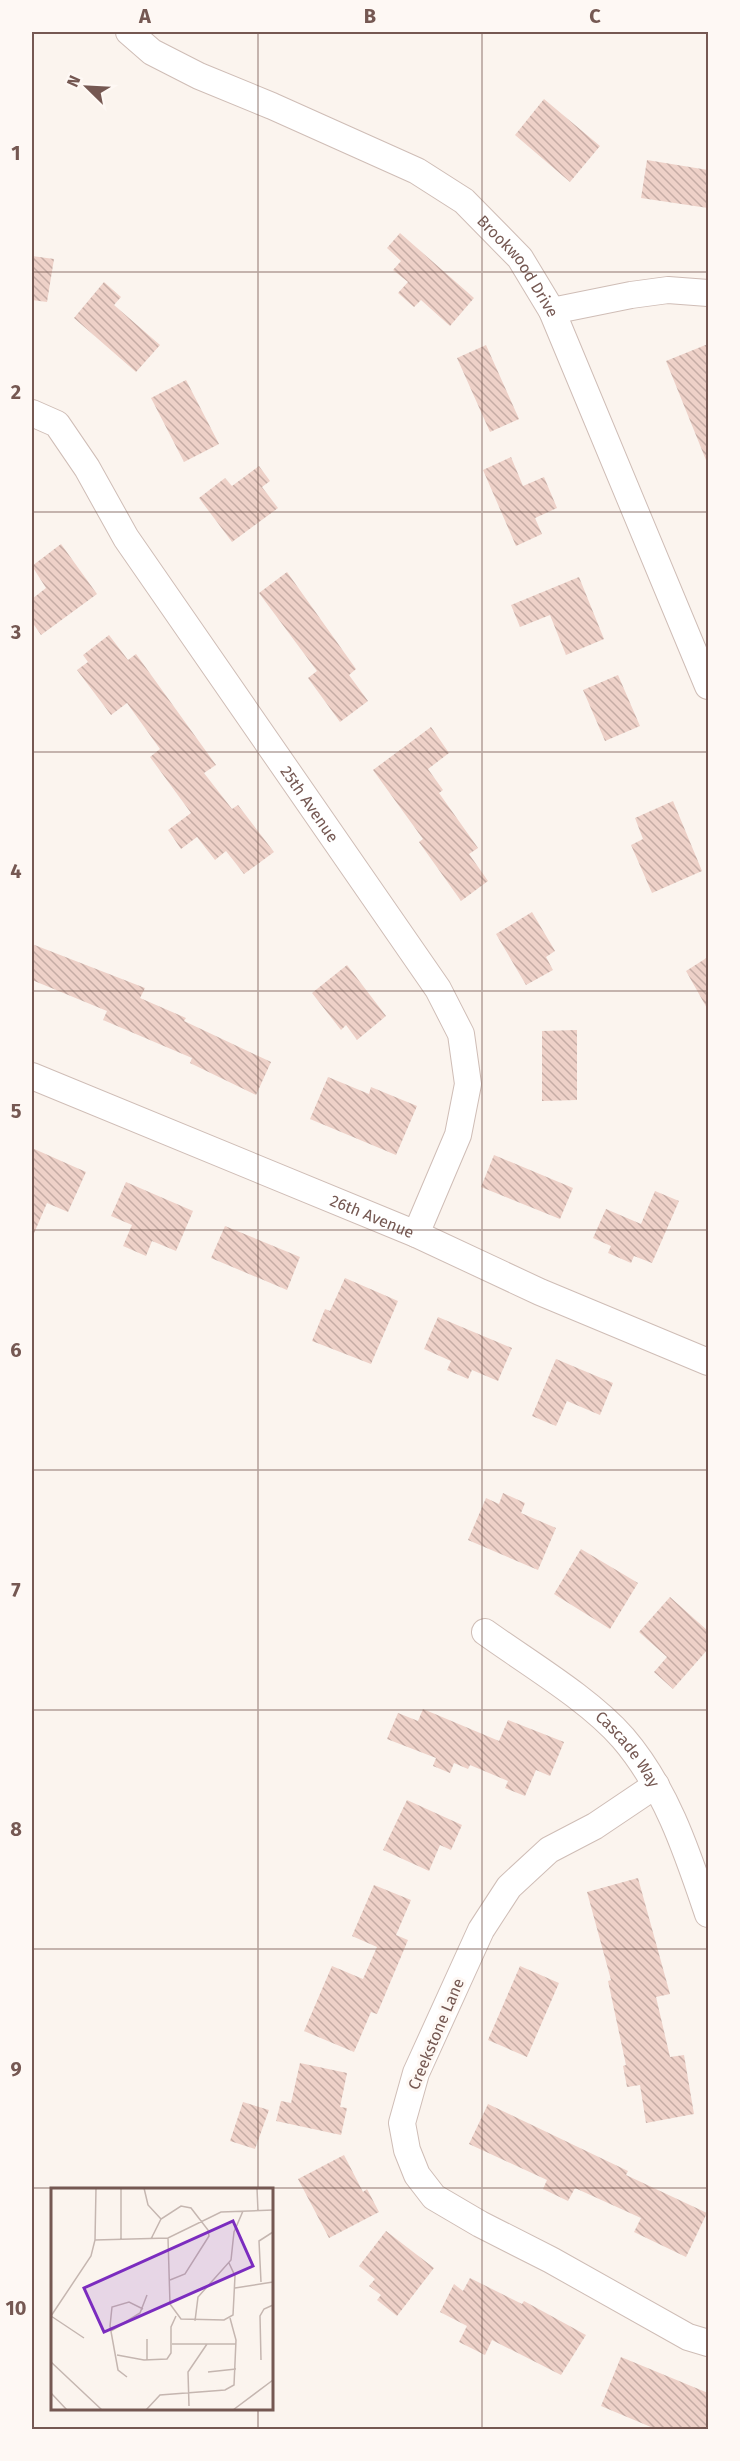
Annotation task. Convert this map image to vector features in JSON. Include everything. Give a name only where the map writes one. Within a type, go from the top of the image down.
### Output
[{"type":"street","name":"Brookwood Drive","points":[[129,32],[152,52],[199,76],[417,171],[464,201],[520,258],[552,311],[708,686]]},
{"type":"street","points":[[552,311],[659,291],[708,293]]},
{"type":"street","name":"25th Avenue","points":[[32,413],[57,424],[87,468],[126,538],[438,989],[461,1034],[468,1084],[458,1135],[416,1234]]},
{"type":"street","name":"26th Avenue","points":[[32,1076],[416,1234],[540,1292],[708,1362]]},
{"type":"street","name":"Cascade Way","points":[[485,1632],[597,1712],[623,1738],[656,1785],[685,1847],[708,1914]]},
{"type":"street","name":"Creekstone Lane","points":[[656,1785],[595,1826],[549,1850],[509,1887],[481,1930],[420,2063],[402,2123],[407,2150],[417,2175],[434,2197],[688,2337],[708,2343]]},
{"type":"building","points":[[544,99],[600,146],[570,182],[515,135]]},
{"type":"building","points":[[647,160],[708,170],[708,208],[641,198]]},
{"type":"building","points":[[400,233],[474,298],[450,326],[421,300],[414,307],[398,293],[408,282],[393,270],[401,261],[387,248]]},
{"type":"building","points":[[32,256],[54,259],[47,302],[32,300]]},
{"type":"building","points":[[104,282],[121,297],[114,305],[160,345],[136,372],[74,318]]},
{"type":"building","points":[[708,344],[708,465],[666,361]]},
{"type":"building","points":[[486,345],[519,419],[490,432],[457,358]]},
{"type":"building","points":[[186,380],[219,444],[184,462],[151,398]]},
{"type":"building","points":[[511,457],[523,486],[544,477],[557,508],[535,518],[542,534],[516,546],[483,470]]},
{"type":"building","points":[[259,466],[270,481],[262,487],[278,508],[232,542],[199,498],[225,478],[232,486]]},
{"type":"building","points":[[61,544],[97,594],[41,635],[32,622],[32,599],[46,588],[32,566]]},
{"type":"building","points":[[287,572],[356,669],[349,675],[368,701],[340,722],[308,678],[317,671],[259,593]]},
{"type":"building","points":[[579,577],[604,639],[566,655],[550,615],[520,627],[511,605]]},
{"type":"building","points":[[109,635],[128,660],[136,654],[216,765],[204,773],[232,809],[238,805],[274,852],[244,874],[226,851],[215,860],[197,837],[181,849],[168,830],[191,813],[150,757],[160,749],[127,703],[111,715],[77,670],[88,662],[83,655]]},
{"type":"building","points":[[618,675],[640,726],[605,741],[583,690]]},
{"type":"building","points":[[431,727],[449,753],[428,769],[443,790],[439,793],[478,848],[469,854],[488,881],[461,901],[419,842],[423,839],[373,770]]},
{"type":"building","points":[[673,801],[702,871],[652,893],[631,845],[643,839],[635,818]]},
{"type":"building","points":[[532,912],[555,951],[546,957],[553,970],[526,985],[496,934]]},
{"type":"building","points":[[32,944],[145,988],[140,998],[186,1018],[184,1021],[271,1062],[256,1095],[190,1063],[192,1058],[103,1020],[107,1011],[32,980]]},
{"type":"building","points":[[708,957],[708,1010],[686,971]]},
{"type":"building","points":[[347,965],[386,1016],[357,1040],[346,1025],[341,1030],[312,993]]},
{"type":"building","points":[[577,1030],[577,1100],[542,1101],[542,1031]]},
{"type":"building","points":[[328,1077],[369,1094],[371,1087],[417,1106],[396,1155],[310,1119]]},
{"type":"building","points":[[32,1148],[86,1172],[68,1212],[47,1203],[32,1238]]},
{"type":"building","points":[[494,1155],[573,1188],[560,1219],[481,1187]]},
{"type":"building","points":[[126,1182],[193,1211],[176,1251],[152,1241],[146,1256],[123,1246],[132,1225],[111,1216]]},
{"type":"building","points":[[655,1191],[679,1201],[652,1263],[634,1256],[631,1263],[608,1253],[611,1246],[593,1238],[606,1209],[641,1224]]},
{"type":"building","points":[[225,1226],[300,1257],[287,1290],[211,1258]]},
{"type":"building","points":[[345,1278],[398,1301],[371,1364],[312,1341],[325,1309],[330,1311]]},
{"type":"building","points":[[438,1317],[512,1348],[498,1381],[472,1370],[468,1379],[447,1370],[451,1361],[424,1349]]},
{"type":"building","points":[[556,1359],[613,1383],[600,1415],[567,1401],[556,1426],[532,1416]]},
{"type":"building","points":[[503,1493],[525,1503],[521,1513],[556,1528],[538,1570],[468,1540],[486,1498],[499,1504]]},
{"type":"building","points":[[581,1549],[638,1583],[610,1629],[554,1594]]},
{"type":"building","points":[[670,1597],[708,1631],[708,1649],[673,1689],[654,1672],[667,1657],[639,1632]]},
{"type":"building","points":[[423,1709],[499,1741],[508,1720],[564,1742],[550,1776],[536,1770],[525,1796],[505,1788],[508,1781],[470,1765],[468,1769],[454,1763],[450,1773],[433,1766],[436,1758],[387,1739],[398,1713],[418,1721]]},
{"type":"building","points":[[407,1800],[462,1825],[451,1850],[440,1845],[429,1871],[383,1850]]},
{"type":"building","points":[[638,1878],[670,1994],[656,1997],[670,2057],[684,2055],[694,2114],[646,2123],[640,2085],[627,2087],[623,2066],[626,2065],[608,1981],[611,1980],[587,1892]]},
{"type":"building","points":[[374,1885],[411,1900],[396,1935],[408,1940],[377,2014],[371,2012],[354,2052],[304,2031],[332,1966],[363,1979],[377,1947],[352,1936]]},
{"type":"building","points":[[520,1966],[559,1983],[527,2057],[488,2040]]},
{"type":"building","points":[[300,2063],[347,2073],[340,2107],[347,2108],[341,2135],[276,2121],[281,2101],[291,2103]]},
{"type":"building","points":[[243,2102],[269,2110],[255,2149],[230,2141]]},
{"type":"building","points":[[488,2104],[628,2171],[626,2175],[707,2213],[686,2257],[634,2232],[641,2218],[575,2188],[568,2201],[543,2189],[547,2180],[469,2144]]},
{"type":"building","points":[[344,2155],[363,2192],[367,2189],[379,2212],[329,2238],[298,2179]]},
{"type":"building","points":[[386,2231],[434,2268],[397,2316],[377,2300],[381,2295],[369,2286],[375,2279],[359,2266]]},
{"type":"building","points":[[470,2278],[522,2304],[524,2301],[586,2335],[561,2375],[492,2340],[485,2355],[459,2342],[467,2326],[440,2312],[454,2284],[463,2291]]},
{"type":"building","points":[[621,2357],[708,2393],[708,2430],[658,2430],[601,2406]]}]
